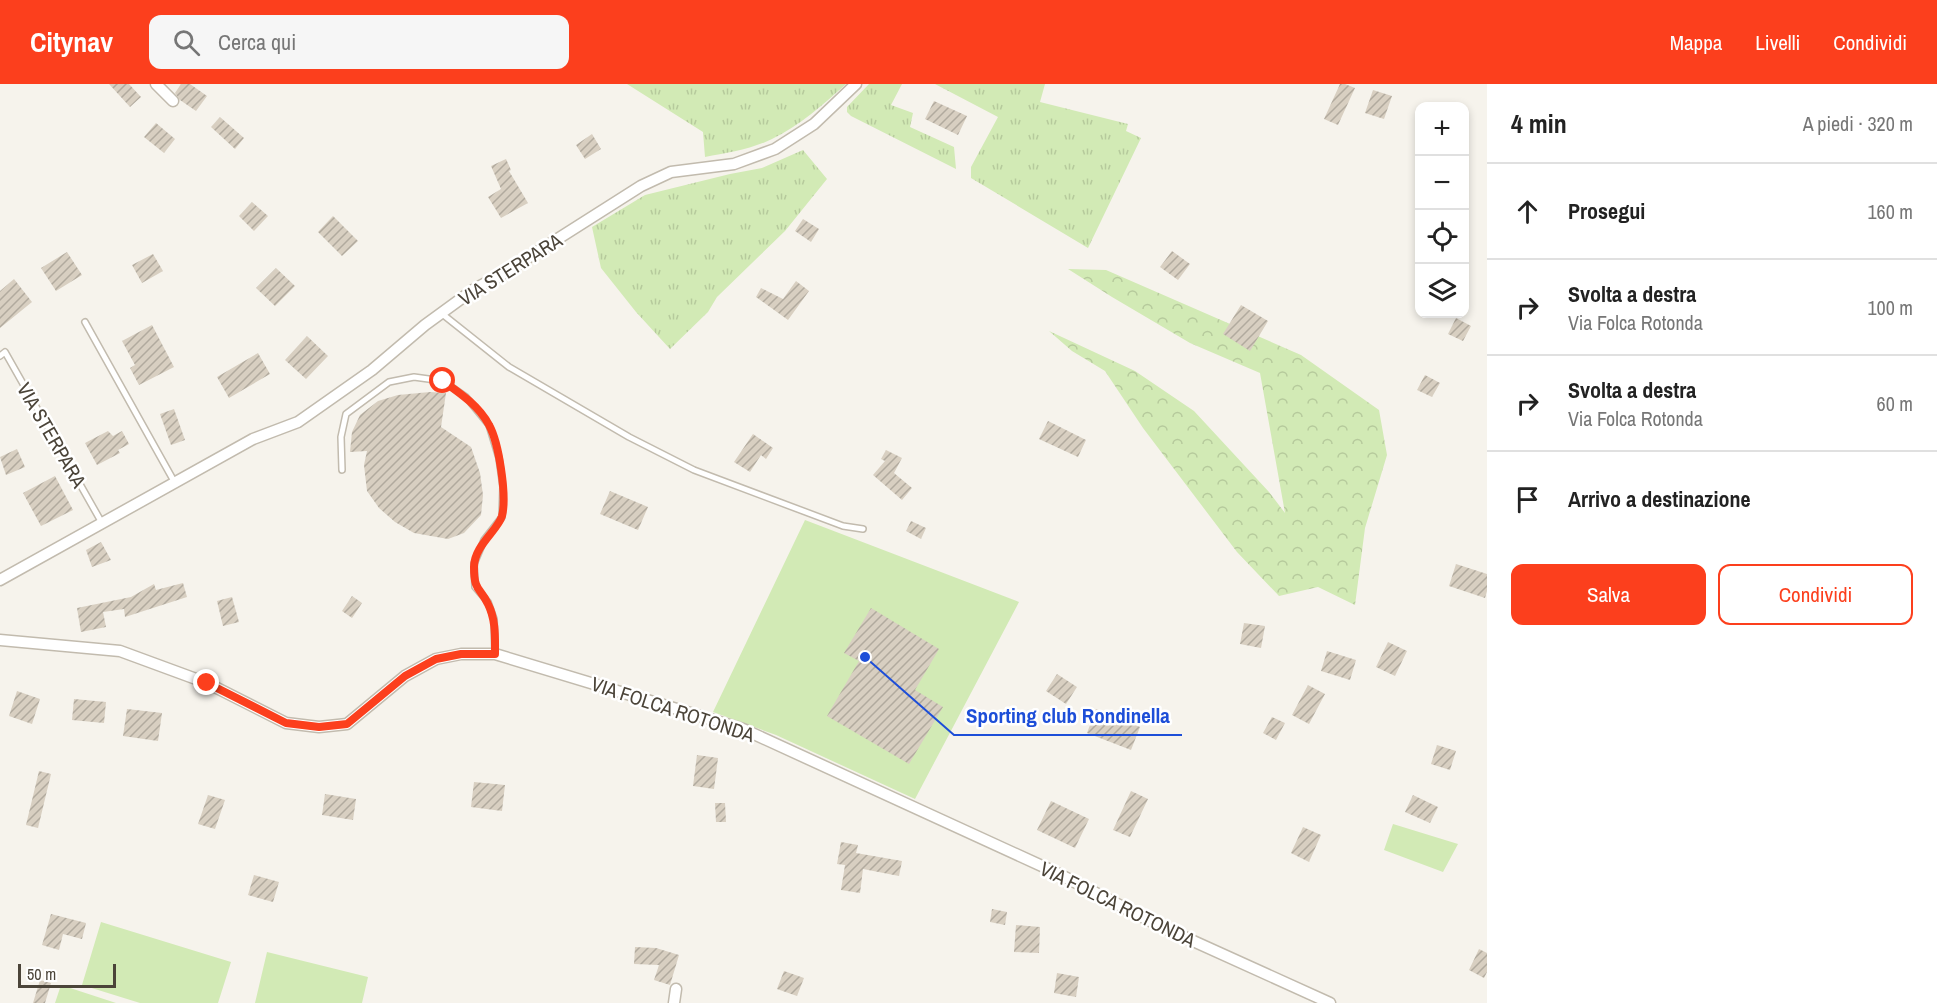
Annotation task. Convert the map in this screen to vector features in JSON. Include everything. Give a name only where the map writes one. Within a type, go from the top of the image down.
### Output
[{"type":"street","points":[[156,84],[173,101]]},
{"type":"street","name":"VIA STERPARA","points":[[0,580],[254,439],[298,422],[372,370],[440,312],[641,186],[671,172],[734,164],[775,149],[814,124],[856,84]]},
{"type":"street","name":"VIA FOLCA ROTONDA","points":[[0,640],[120,651],[207,683],[286,723],[319,727],[347,724],[405,676],[436,659],[461,654],[495,654],[743,729],[1044,867],[1160,926],[1330,1003]]},
{"type":"street","points":[[675,1003],[676,989]]},
{"type":"lane","points":[[440,312],[509,367],[629,437],[694,470],[843,526],[863,529]]},
{"type":"lane","points":[[85,322],[175,483]]},
{"type":"lane","name":"VIA STERPARA","points":[[0,356],[5,352],[102,523]]},
{"type":"lane","points":[[342,470],[341,437],[346,414],[389,382],[414,376],[443,381],[466,397],[489,425],[499,458],[503,487],[502,517],[484,540],[474,564],[475,587],[488,602],[494,619],[495,654]]},
{"type":"green space","points":[[627,84],[846,84],[820,107],[782,134],[748,148],[705,157],[703,132]]},
{"type":"green space","points":[[869,84],[902,84],[891,105],[913,113],[910,127],[954,147],[956,169],[851,116],[847,112],[847,107]]},
{"type":"green space","points":[[935,84],[1045,84],[1040,102],[1128,124],[1126,131],[1141,138],[1088,248],[971,178],[971,167],[998,117]]},
{"type":"green space","points":[[803,150],[827,179],[785,231],[717,297],[708,312],[670,349],[636,312],[601,268],[592,227],[645,195],[762,168]]},
{"type":"green space","points":[[1068,269],[1106,270],[1301,355],[1379,410],[1387,455],[1365,528],[1355,605],[1318,587],[1279,596],[1237,552],[1143,428],[1105,371],[1072,351],[1049,331],[1135,371],[1194,411],[1269,492],[1285,513],[1260,373],[1190,343]]},
{"type":"green space","points":[[805,520],[1019,602],[915,799],[776,735],[713,712]]},
{"type":"green space","points":[[1393,824],[1458,844],[1443,872],[1384,850]]},
{"type":"green space","points":[[101,922],[231,962],[218,1003],[140,1003],[82,985]]},
{"type":"green space","points":[[267,952],[368,977],[362,1003],[255,1003]]},
{"type":"green space","points":[[61,985],[116,1003],[55,1003]]},
{"type":"building","points":[[109,84],[129,84],[141,97],[130,107]]},
{"type":"building","points":[[181,84],[190,84],[207,96],[196,111],[180,100],[175,93]]},
{"type":"building","points":[[1340,84],[1355,88],[1338,125],[1324,119]]},
{"type":"building","points":[[1373,90],[1392,96],[1384,119],[1365,113]]},
{"type":"building","points":[[934,101],[967,116],[958,135],[925,119]]},
{"type":"building","points":[[220,117],[244,138],[235,149],[211,127]]},
{"type":"building","points":[[156,123],[175,139],[164,153],[144,137]]},
{"type":"building","points":[[592,134],[601,149],[585,159],[576,145]]},
{"type":"building","points":[[506,159],[511,170],[509,171],[528,203],[501,218],[488,197],[501,189],[491,166]]},
{"type":"building","points":[[252,202],[268,216],[254,231],[239,216]]},
{"type":"building","points":[[333,216],[358,241],[342,256],[318,232]]},
{"type":"building","points":[[803,219],[819,229],[811,242],[795,231]]},
{"type":"building","points":[[1172,251],[1190,264],[1178,280],[1160,267]]},
{"type":"building","points":[[67,252],[82,275],[56,291],[41,268]]},
{"type":"building","points":[[153,254],[163,271],[142,283],[132,265]]},
{"type":"building","points":[[276,268],[295,286],[275,306],[256,288]]},
{"type":"building","points":[[14,279],[32,302],[0,328],[0,291]]},
{"type":"building","points":[[796,281],[809,291],[788,320],[756,297],[761,288],[783,299]]},
{"type":"building","points":[[1241,305],[1268,321],[1250,351],[1223,334]]},
{"type":"building","points":[[1456,318],[1471,326],[1463,341],[1448,334]]},
{"type":"building","points":[[152,325],[174,367],[139,385],[130,368],[135,365],[122,341]]},
{"type":"building","points":[[307,336],[328,356],[306,379],[285,360]]},
{"type":"building","points":[[258,353],[270,374],[229,398],[217,377]]},
{"type":"building","points":[[1425,375],[1440,383],[1432,397],[1417,390]]},
{"type":"building","points":[[446,393],[441,427],[471,447],[480,473],[483,495],[481,515],[464,533],[448,539],[414,533],[395,522],[379,508],[367,491],[364,465],[367,451],[350,452],[352,432],[360,415],[378,401],[398,395]]},
{"type":"building","points":[[174,409],[185,440],[171,445],[160,414]]},
{"type":"building","points":[[1048,421],[1086,440],[1078,457],[1039,439]]},
{"type":"building","points":[[108,431],[113,436],[122,431],[129,444],[118,450],[120,453],[97,465],[85,443]]},
{"type":"building","points":[[753,434],[773,448],[766,459],[761,455],[750,472],[734,462]]},
{"type":"building","points":[[17,449],[25,467],[6,475],[0,457]]},
{"type":"building","points":[[886,450],[902,458],[894,473],[912,488],[902,500],[873,475],[885,461],[881,459]]},
{"type":"building","points":[[55,476],[73,510],[41,526],[23,493]]},
{"type":"building","points":[[610,491],[648,507],[638,530],[600,514]]},
{"type":"building","points":[[911,521],[926,528],[921,539],[906,531]]},
{"type":"building","points":[[101,542],[111,560],[92,567],[86,550]]},
{"type":"building","points":[[1456,564],[1487,574],[1485,598],[1449,586]]},
{"type":"building","points":[[183,583],[187,597],[125,617],[124,609],[103,612],[106,627],[81,632],[77,608],[131,597],[154,584],[156,590]]},
{"type":"building","points":[[352,596],[362,603],[352,618],[342,611]]},
{"type":"building","points":[[232,597],[239,622],[223,626],[217,601]]},
{"type":"building","points":[[871,608],[939,649],[915,690],[943,707],[909,764],[827,716],[859,661],[844,653]]},
{"type":"building","points":[[1244,623],[1265,626],[1261,648],[1240,644]]},
{"type":"building","points":[[1388,642],[1407,651],[1395,676],[1376,667]]},
{"type":"building","points":[[1327,651],[1356,660],[1350,680],[1321,671]]},
{"type":"building","points":[[1057,674],[1077,687],[1066,704],[1046,691]]},
{"type":"building","points":[[1308,685],[1325,694],[1309,724],[1292,715]]},
{"type":"building","points":[[17,691],[40,699],[32,724],[9,716]]},
{"type":"building","points":[[74,699],[106,702],[104,723],[72,720]]},
{"type":"building","points":[[127,709],[162,713],[158,741],[123,736]]},
{"type":"building","points":[[1096,709],[1140,727],[1131,750],[1087,733]]},
{"type":"building","points":[[1272,717],[1285,723],[1276,740],[1263,733]]},
{"type":"building","points":[[1437,745],[1456,751],[1450,770],[1431,764]]},
{"type":"building","points":[[697,755],[718,758],[714,789],[693,786]]},
{"type":"building","points":[[39,771],[51,774],[38,828],[26,825]]},
{"type":"building","points":[[474,782],[505,785],[502,811],[471,807]]},
{"type":"building","points":[[1131,791],[1148,799],[1130,837],[1113,830]]},
{"type":"building","points":[[325,794],[356,799],[353,820],[322,815]]},
{"type":"building","points":[[208,795],[225,800],[215,829],[198,824]]},
{"type":"building","points":[[1413,795],[1438,807],[1430,823],[1405,812]]},
{"type":"building","points":[[1051,801],[1089,819],[1075,848],[1037,830]]},
{"type":"building","points":[[715,803],[725,803],[726,822],[716,822]]},
{"type":"building","points":[[1303,827],[1321,835],[1309,862],[1291,853]]},
{"type":"building","points":[[841,842],[858,845],[856,853],[902,861],[899,876],[863,869],[860,893],[841,890],[845,865],[837,864]]},
{"type":"building","points":[[254,875],[279,882],[273,902],[248,895]]},
{"type":"building","points":[[992,909],[1007,912],[1005,925],[990,922]]},
{"type":"building","points":[[51,914],[86,923],[82,939],[63,934],[59,950],[42,945]]},
{"type":"building","points":[[1016,925],[1040,927],[1039,953],[1014,952]]},
{"type":"building","points":[[635,947],[656,948],[679,955],[670,985],[654,980],[659,965],[634,964]]},
{"type":"building","points":[[1479,949],[1487,953],[1487,972],[1484,978],[1469,970]]},
{"type":"building","points":[[784,971],[804,978],[797,996],[777,989]]},
{"type":"building","points":[[1057,973],[1079,977],[1076,997],[1054,993]]},
{"type":"building","points":[[40,980],[51,983],[45,1003],[33,1003]]},
{"type":"place","name":"Sporting club Rondinella","points":[[865,657]]},
{"type":"route","points":[[207,683],[286,723],[319,727],[347,724],[405,676],[436,659],[461,654],[495,654],[494,619],[488,602],[475,587],[474,564],[484,540],[502,517],[503,487],[499,458],[489,425],[466,397],[443,381]]}]
